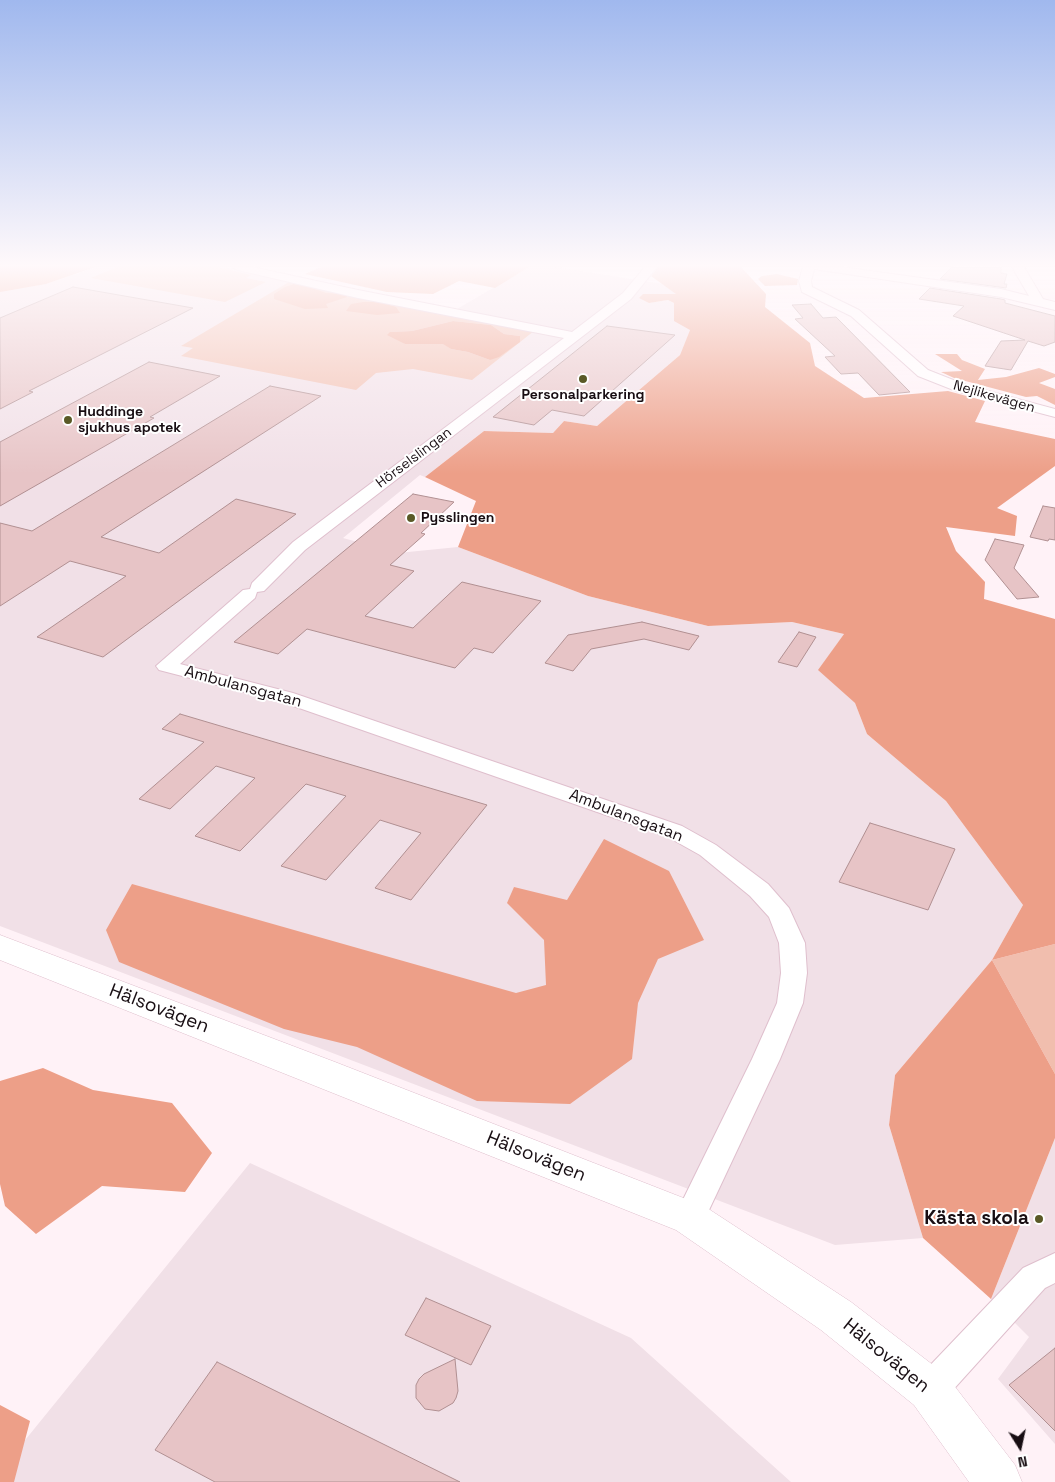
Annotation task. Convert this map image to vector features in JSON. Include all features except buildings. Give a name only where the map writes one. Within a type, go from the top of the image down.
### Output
[{"type":"street","name":"Hörselslingan","points":[[166,666],[254,590],[299,546],[575,336]]},
{"type":"street","name":"Nejlikevägen","points":[[881,336],[923,373],[961,388],[1055,414]]},
{"type":"street","name":"Ambulansgatan","points":[[166,666],[286,697],[674,831],[708,850],[759,890],[780,914],[792,943],[794,973],[790,1003],[766,1059],[690,1218]]},
{"type":"street","name":"Hälsovägen","points":[[0,947],[690,1218],[836,1316],[930,1390],[998,1482]]},
{"type":"street","points":[[930,1390],[1034,1278],[1055,1267]]},
{"type":"shaded area","points":[[0,336],[688,336],[680,355],[597,426],[564,421],[553,433],[484,431],[425,477],[420,475],[343,538],[398,553],[458,547],[588,596],[708,626],[792,622],[844,634],[819,670],[855,703],[867,734],[946,801],[1023,905],[992,960],[895,1075],[889,1125],[923,1238],[835,1245],[0,926]]},
{"type":"shaded area","points":[[198,336],[395,336],[405,344],[444,344],[451,349],[468,352],[490,360],[520,336],[527,336],[472,380],[413,369],[376,373],[356,390],[181,356],[193,348],[181,346]]},
{"type":"shaded area","points":[[389,336],[520,336],[520,342],[499,357],[490,360],[468,352],[451,349],[443,344],[405,344]]},
{"type":"shaded area","points":[[688,336],[801,336],[810,343],[815,366],[864,398],[948,391],[985,401],[975,422],[1055,439],[1055,466],[997,508],[1017,516],[1015,536],[946,527],[956,551],[985,582],[984,599],[1055,619],[1055,944],[992,960],[1023,905],[946,801],[867,734],[855,703],[818,670],[844,634],[792,622],[708,626],[588,596],[458,547],[476,501],[425,477],[484,431],[553,433],[564,421],[597,426],[680,355]]},
{"type":"shaded area","points":[[935,354],[957,354],[962,360],[985,369],[978,380],[1006,377],[1039,368],[1055,374],[1055,377],[1039,383],[1055,389],[1055,405],[1037,396],[1026,397],[954,378],[941,372],[962,371]]},
{"type":"shaded area","points":[[604,839],[669,871],[704,940],[658,959],[638,1003],[632,1059],[570,1104],[477,1101],[357,1047],[284,1029],[119,962],[106,930],[132,884],[516,993],[546,985],[544,940],[507,903],[514,887],[567,900]]},
{"type":"shaded area","points":[[1055,944],[1055,1074],[992,960]]},
{"type":"shaded area","points":[[992,960],[1055,1074],[1055,1138],[991,1299],[923,1238],[889,1125],[895,1075]]},
{"type":"shaded area","points":[[43,1068],[93,1090],[172,1103],[212,1153],[185,1192],[102,1186],[36,1234],[5,1206],[0,1184],[0,1081]]},
{"type":"shaded area","name":"Kästa skola","points":[[1055,1138],[1055,1444],[998,1379],[1029,1337],[991,1299]]},
{"type":"shaded area","points":[[250,1163],[631,1338],[791,1482],[0,1482],[0,1471]]},
{"type":"shaded area","points":[[0,1405],[30,1421],[14,1482],[0,1482]]},
{"type":"place","name":"Personalparkering","points":[[583,379]]},
{"type":"place","name":"Huddinge sjukhus apotek","points":[[68,420]]},
{"type":"place","name":"Pysslingen","points":[[411,518]]},
{"type":"place","name":"Kästa skola","points":[[1039,1219]]}]
